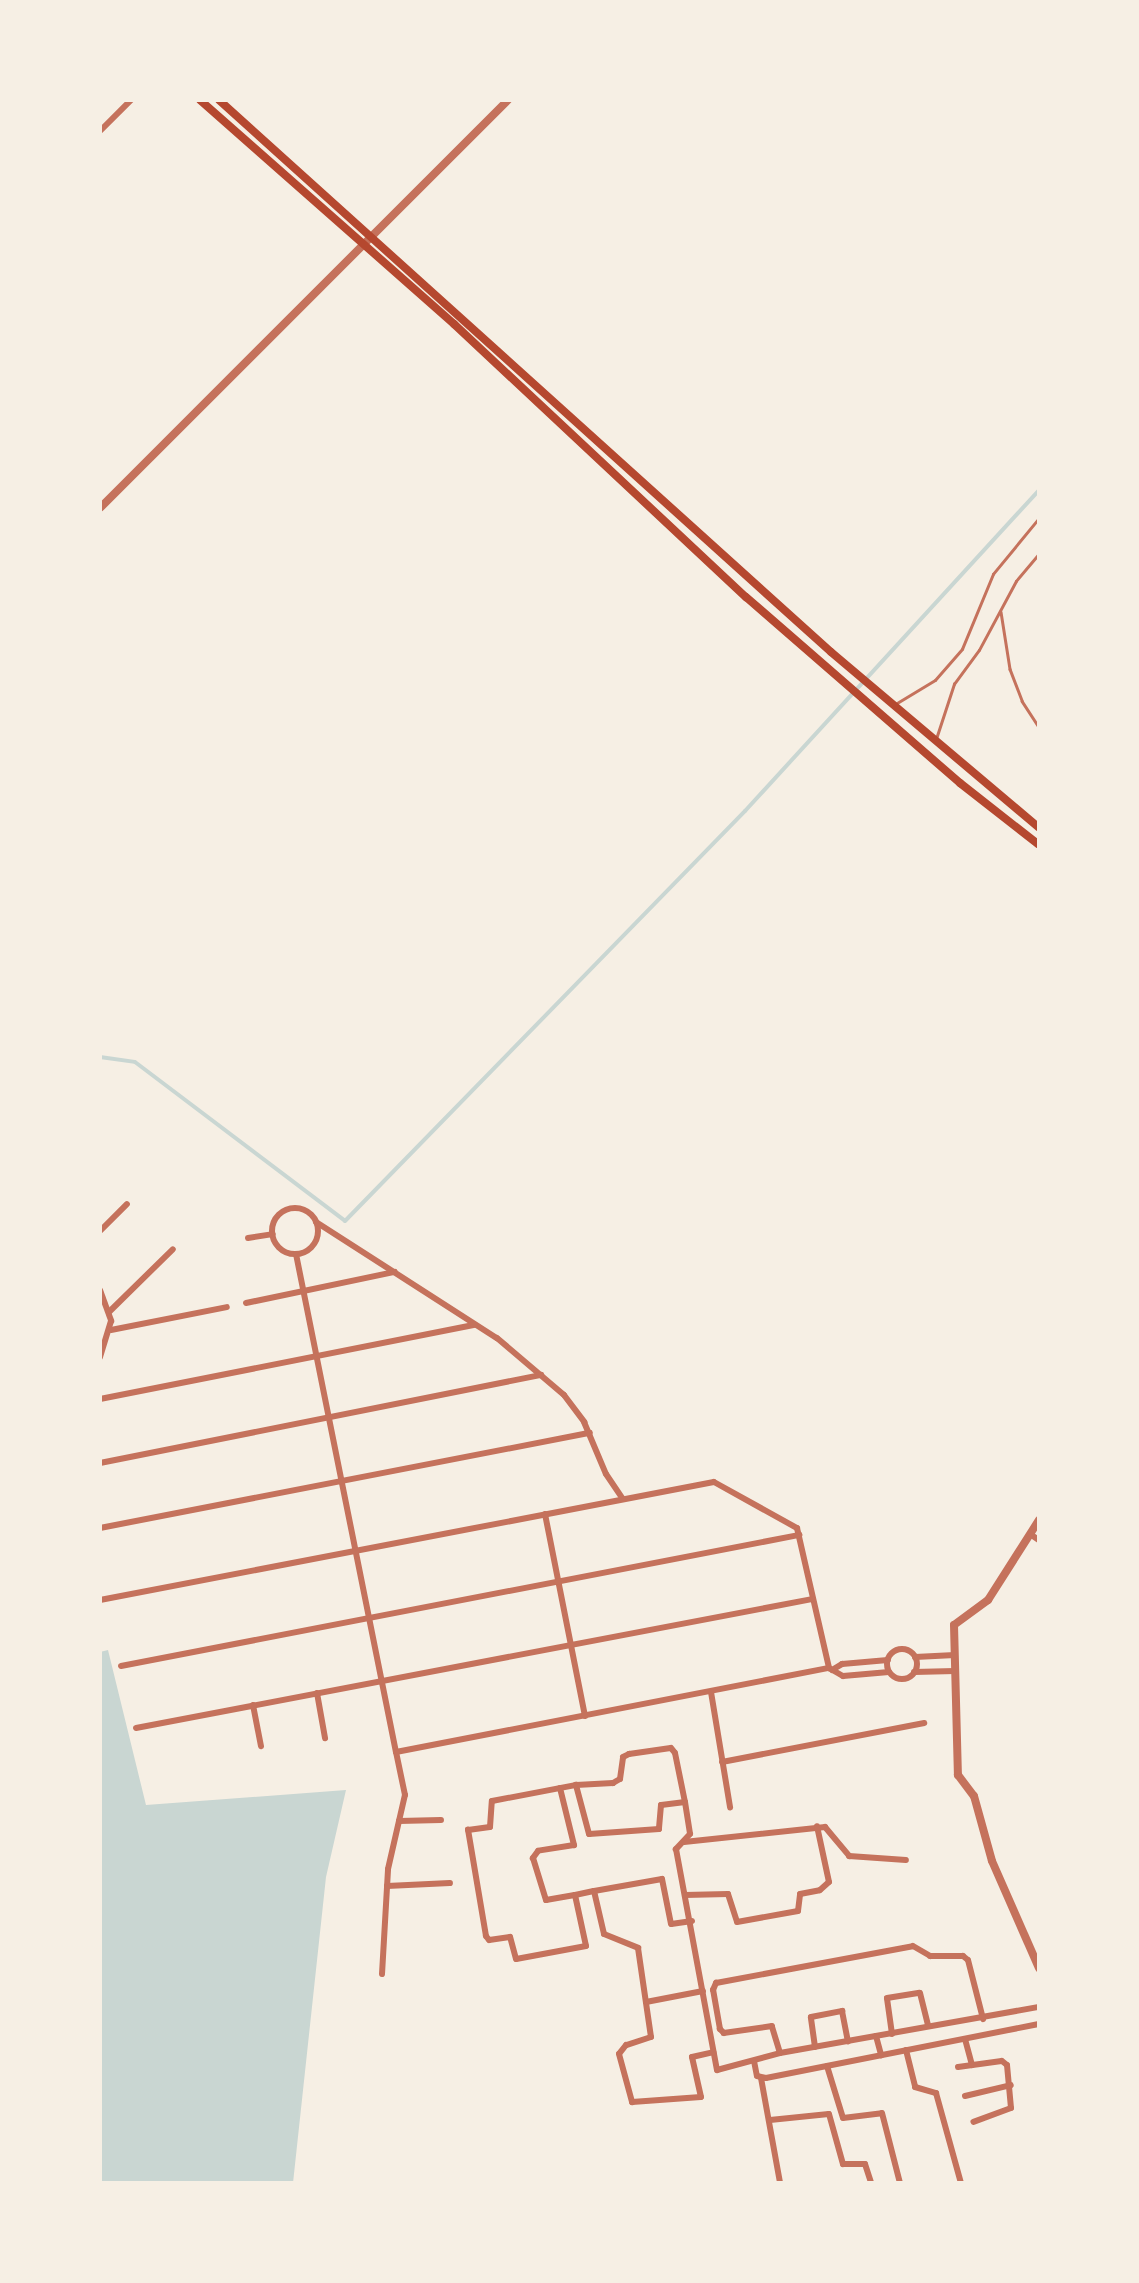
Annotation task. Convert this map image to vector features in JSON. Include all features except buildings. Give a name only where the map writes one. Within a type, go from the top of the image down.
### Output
[{"type":"main road","points":[[200,100],[566,426],[743,594],[1039,845]]},
{"type":"main road","points":[[219,100],[865,681],[1039,828]]},
{"type":"street","points":[[100,131],[131,100]]},
{"type":"street","points":[[100,508],[508,100]]},
{"type":"street","points":[[100,1231],[127,1204]]},
{"type":"street","points":[[296,1254],[278,1246],[273,1234],[278,1217],[287,1210],[304,1210],[316,1222],[477,1324],[572,1403],[590,1433],[606,1474],[623,1499]]},
{"type":"street","points":[[296,1254],[314,1244],[316,1222]]},
{"type":"street","points":[[248,1238],[273,1234]]},
{"type":"street","points":[[110,1311],[173,1249]]},
{"type":"street","points":[[296,1254],[405,1787],[387,1886],[382,1974]]},
{"type":"street","points":[[246,1303],[396,1272]]},
{"type":"street","points":[[100,1290],[110,1311],[111,1330],[100,1358]]},
{"type":"street","points":[[111,1330],[227,1306]]},
{"type":"street","points":[[100,1398],[477,1324]]},
{"type":"street","points":[[100,1463],[540,1375]]},
{"type":"street","points":[[100,1528],[590,1433]]},
{"type":"street","points":[[100,1600],[714,1482],[797,1528],[831,1670],[843,1676],[889,1672],[901,1679],[914,1672],[956,1671]]},
{"type":"street","points":[[545,1514],[585,1716]]},
{"type":"street","points":[[1039,1520],[988,1600],[954,1624],[958,1775],[974,1796],[992,1860],[1039,1968]]},
{"type":"street","points":[[121,1666],[798,1534]]},
{"type":"street","points":[[1030,1534],[1039,1540]]},
{"type":"street","points":[[136,1728],[812,1599]]},
{"type":"street","points":[[396,1752],[831,1670],[842,1664],[888,1660],[899,1650],[915,1657],[955,1656]]},
{"type":"street","points":[[914,1672],[915,1657]]},
{"type":"street","points":[[888,1660],[889,1672]]},
{"type":"street","points":[[711,1692],[730,1807]]},
{"type":"street","points":[[317,1693],[325,1738]]},
{"type":"street","points":[[253,1705],[261,1746]]},
{"type":"street","points":[[722,1762],[924,1722]]},
{"type":"street","points":[[575,1895],[586,1946],[516,1959],[510,1937],[489,1940],[486,1936],[468,1830],[490,1826],[492,1801],[576,1785],[613,1784],[620,1780],[624,1758],[670,1748],[690,1834],[676,1849],[717,2070],[780,2053],[1039,2007]]},
{"type":"street","points":[[576,1785],[588,1834],[659,1829],[661,1805],[685,1802]]},
{"type":"street","points":[[560,1788],[574,1845],[538,1850],[533,1858],[546,1900],[662,1879],[671,1924],[692,1920]]},
{"type":"street","points":[[399,1822],[441,1820]]},
{"type":"street","points":[[683,1842],[817,1826],[832,1832],[842,1852],[849,1856],[906,1860]]},
{"type":"street","points":[[686,1895],[728,1894],[737,1922],[798,1912],[800,1894],[828,1887],[817,1826]]},
{"type":"street","points":[[387,1886],[450,1883]]},
{"type":"street","points":[[594,1890],[604,1934],[638,1948],[650,2040],[626,2045],[619,2054],[632,2102],[701,2097],[692,2057],[713,2052]]},
{"type":"street","points":[[780,2053],[772,2026],[724,2033],[720,2030],[713,1990],[716,1982],[913,1946],[930,1956],[968,1960],[987,2018],[996,2033]]},
{"type":"street","points":[[646,2002],[702,1991]]},
{"type":"street","points":[[892,2034],[887,1998],[920,1993],[928,2026]]},
{"type":"street","points":[[815,2048],[812,2017],[842,2011],[848,2041]]},
{"type":"street","points":[[761,2078],[1039,2024]]},
{"type":"street","points":[[876,2036],[882,2055]]},
{"type":"street","points":[[966,2038],[972,2065]]},
{"type":"street","points":[[906,2050],[915,2087],[936,2093],[961,2183]]},
{"type":"street","points":[[754,2061],[770,2120],[780,2183]]},
{"type":"street","points":[[958,2067],[1005,2062],[1014,2104],[1008,2112],[972,2122]]},
{"type":"street","points":[[828,2066],[843,2118],[882,2113],[900,2183]]},
{"type":"street","points":[[964,2096],[1011,2086]]},
{"type":"street","points":[[770,2120],[829,2114],[842,2164],[865,2164],[871,2183]]},
{"type":"lane","points":[[893,705],[934,680],[962,650],[994,574],[1039,518]]},
{"type":"lane","points":[[936,742],[954,684],[1039,554]]},
{"type":"lane","points":[[1000,610],[1010,669],[1022,700],[1039,726]]},
{"type":"shaded area","points":[[108,1650],[146,1805],[346,1790],[326,1877],[293,2183],[100,2183],[100,1652]]},
{"type":"waterway","points":[[100,1057],[135,1062],[345,1221],[745,811],[1039,490]]}]
